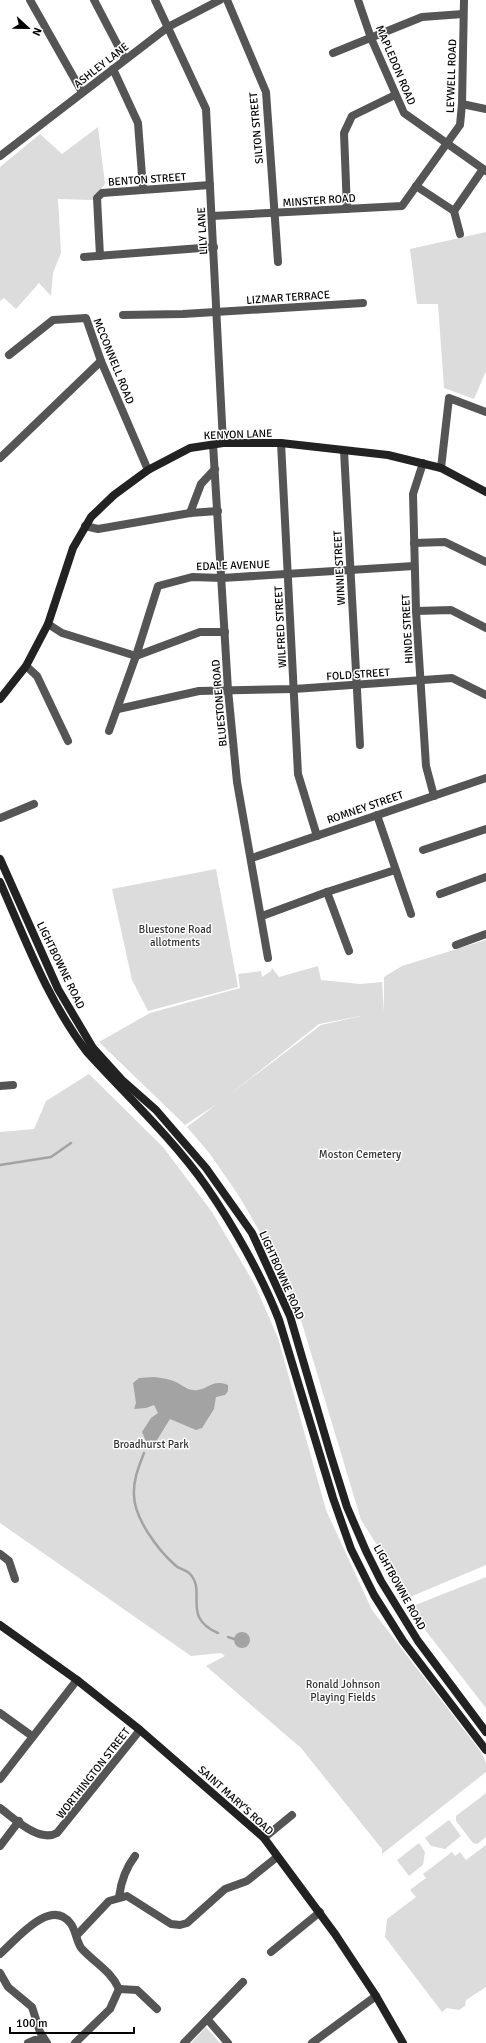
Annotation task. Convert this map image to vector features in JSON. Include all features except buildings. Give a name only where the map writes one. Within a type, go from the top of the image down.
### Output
[{"type":"main road","name":"KENYON LANE","points":[[0,700],[26,666],[48,624],[71,554],[85,526],[98,509],[114,495],[148,470],[190,448],[223,443],[281,443],[388,455],[441,468],[486,492]]},
{"type":"main road","name":"LIGHTBOWNE ROAD","points":[[0,859],[58,989],[93,1048],[122,1080],[156,1110],[206,1168],[252,1233],[290,1316],[330,1456],[347,1507],[366,1551],[381,1581],[418,1641],[486,1732]]},
{"type":"main road","name":"LIGHTBOWNE ROAD","points":[[0,882],[49,994],[75,1037],[87,1052],[175,1147],[206,1186],[228,1221],[272,1302],[277,1315],[333,1498],[351,1549],[374,1595],[403,1640],[486,1750]]},
{"type":"main road","name":"SAINT MARY'S ROAD","points":[[0,1625],[77,1680],[140,1730],[264,1838],[320,1912],[376,1996],[403,2043]]},
{"type":"street","points":[[30,0],[82,92]]},
{"type":"street","points":[[94,0],[125,59]]},
{"type":"street","name":"LILY LANE","points":[[154,0],[206,109],[214,247],[215,312],[223,443]]},
{"type":"street","name":"ASHLEY LANE","points":[[0,156],[168,27],[220,0]]},
{"type":"street","name":"SILTON STREET","points":[[227,0],[266,92],[278,262]]},
{"type":"street","name":"MAPLEDON ROAD","points":[[358,0],[371,38],[404,113],[484,170]]},
{"type":"street","name":"LEYWELL ROAD","points":[[416,186],[460,125],[462,104],[464,0]]},
{"type":"street","points":[[333,53],[422,17],[463,14]]},
{"type":"street","points":[[113,69],[138,123],[143,190]]},
{"type":"street","points":[[347,209],[344,133],[352,116],[395,95]]},
{"type":"street","points":[[462,104],[486,109]]},
{"type":"street","points":[[454,211],[484,170]]},
{"type":"street","name":"BENTON STREET","points":[[100,256],[97,198],[102,193],[210,185]]},
{"type":"street","points":[[416,186],[454,211],[460,234]]},
{"type":"street","name":"MINSTER ROAD","points":[[212,216],[274,214],[402,206],[416,186]]},
{"type":"street","points":[[84,257],[214,247]]},
{"type":"street","name":"LIZMAR TERRACE","points":[[123,315],[215,312],[363,303]]},
{"type":"street","name":"MCCONNELL ROAD","points":[[9,354],[53,320],[86,318],[101,361],[148,470]]},
{"type":"street","points":[[0,458],[101,361]]},
{"type":"street","points":[[441,468],[449,398],[486,412]]},
{"type":"street","name":"WILFRED STREET","points":[[281,443],[298,774],[317,836]]},
{"type":"street","name":"BLUESTONE ROAD","points":[[213,444],[228,690],[237,782],[252,858],[268,958]]},
{"type":"street","name":"WINNIE STREET","points":[[344,451],[349,569],[360,745]]},
{"type":"street","name":"HINDE STREET","points":[[423,463],[413,494],[414,566],[426,766],[434,796]]},
{"type":"street","points":[[190,513],[201,484],[215,470]]},
{"type":"street","points":[[85,526],[98,529],[190,513],[218,511]]},
{"type":"street","points":[[414,543],[445,542],[486,562]]},
{"type":"street","name":"EDALE AVENUE","points":[[109,731],[136,656],[158,586],[192,577],[222,578],[414,566]]},
{"type":"street","points":[[416,611],[452,610],[486,628]]},
{"type":"street","points":[[48,624],[62,633],[136,656],[200,632],[225,632]]},
{"type":"street","points":[[26,666],[37,676],[68,741]]},
{"type":"street","name":"FOLD STREET","points":[[118,709],[199,691],[294,689],[452,678],[486,695]]},
{"type":"street","name":"ROMNEY STREET","points":[[252,858],[486,778]]},
{"type":"street","points":[[0,818],[34,804]]},
{"type":"street","points":[[377,815],[411,914]]},
{"type":"street","points":[[423,850],[486,829]]},
{"type":"street","points":[[262,916],[395,870]]},
{"type":"street","points":[[440,894],[486,877]]},
{"type":"street","points":[[328,892],[348,951]]},
{"type":"street","points":[[456,945],[486,934]]},
{"type":"street","points":[[0,1086],[13,1085]]},
{"type":"street","points":[[0,1554],[10,1561],[15,1579]]},
{"type":"street","points":[[0,1779],[77,1680]]},
{"type":"street","points":[[0,1713],[32,1736]]},
{"type":"street","name":"WORTHINGTON STREET","points":[[0,1808],[42,1836],[52,1836],[57,1833],[140,1730]]},
{"type":"street","points":[[264,1838],[292,1815]]},
{"type":"street","points":[[0,1846],[19,1821]]},
{"type":"street","points":[[119,1897],[123,1876],[127,1867],[135,1856]]},
{"type":"street","points":[[77,1935],[109,1901],[127,1896],[171,1924],[180,1925],[188,1922],[225,1888],[247,1881],[277,1857]]},
{"type":"street","points":[[271,1952],[320,1912]]},
{"type":"street","points":[[0,1954],[37,1920],[49,1915],[58,1914],[70,1923],[77,1935],[80,1948],[115,1978],[119,1989],[110,2009],[75,2043]]},
{"type":"street","points":[[0,1973],[8,1987],[32,2007],[46,2042]]},
{"type":"street","points":[[184,2043],[208,2020],[243,1982]]},
{"type":"street","points":[[119,1989],[137,1990],[157,2009]]},
{"type":"street","points":[[312,2043],[376,1996]]},
{"type":"street","points":[[208,2020],[228,2043]]},
{"type":"street","points":[[28,2043],[35,2040],[46,2042]]},
{"type":"green space","points":[[98,127],[105,184],[93,200],[58,199],[61,253],[53,273],[51,296],[39,283],[16,309],[4,298],[0,301],[0,167],[40,134],[62,154]]},
{"type":"green space","points":[[486,232],[486,371],[474,399],[444,388],[438,304],[417,304],[410,249]]},
{"type":"green space","name":"Bluestone Road allotments","points":[[216,869],[238,987],[148,1011],[132,980],[112,889]]},
{"type":"green space","name":"Moston Cemetery","points":[[486,940],[486,1565],[410,1597],[361,1520],[301,1320],[272,1253],[239,1196],[210,1154],[187,1127],[217,1104],[185,1125],[99,1042],[150,1013],[240,988],[238,974],[261,971],[262,977],[271,971],[272,968],[279,977],[318,966],[321,980],[360,984],[382,982],[384,1012],[384,977],[402,966]],"holes":[[[366,1015],[321,1025],[228,1096],[319,1024]]]},
{"type":"green space","name":"Broadhurst Park","points":[[89,1074],[163,1147],[212,1212],[255,1285],[278,1338],[326,1510],[372,1610],[481,1752],[486,1763],[486,1772],[382,1854],[382,1849],[301,1748],[206,1666],[225,1656],[221,1653],[191,1656],[0,1523],[0,1132],[34,1129],[46,1101]]},
{"type":"green space","points":[[486,1577],[486,1708],[408,1608]]},
{"type":"green space","points":[[486,1793],[486,1837],[477,1844],[473,1843],[456,1821],[456,1816]]},
{"type":"green space","points":[[449,1820],[461,1836],[445,1849],[431,1846],[425,1838]]},
{"type":"green space","points":[[419,1843],[425,1852],[423,1865],[409,1876],[397,1860]]},
{"type":"green space","points":[[486,1845],[486,1987],[466,2000],[465,2006],[459,2010],[447,2008],[442,2012],[385,1937],[387,1919],[416,1897],[410,1890],[426,1878],[423,1874],[452,1852],[455,1856],[460,1852],[466,1860]]},
{"type":"green space","points":[[206,2027],[220,2043],[191,2043]]},
{"type":"shaded area","points":[[154,1377],[173,1381],[193,1390],[222,1383],[228,1385],[228,1391],[225,1395],[216,1397],[214,1409],[202,1428],[196,1430],[170,1419],[152,1448],[148,1446],[142,1432],[151,1418],[158,1413],[154,1405],[146,1408],[134,1409],[136,1403],[133,1383],[139,1378]]},
{"type":"shaded area","points":[[239,1632],[245,1632],[250,1637],[248,1646],[245,1648],[239,1648],[234,1643],[234,1637]]},
{"type":"waterway","points":[[0,1165],[51,1157],[71,1143]]},
{"type":"waterway","points":[[144,1453],[134,1484],[135,1504],[138,1514],[148,1533],[161,1551],[177,1566],[187,1571],[195,1581],[197,1612],[200,1620],[207,1627],[218,1633]]},
{"type":"waterway","points":[[228,1637],[234,1639]]},
{"type":"park label","name":"Ronald Johnson Playing Fields","points":[[343,1690]]}]
